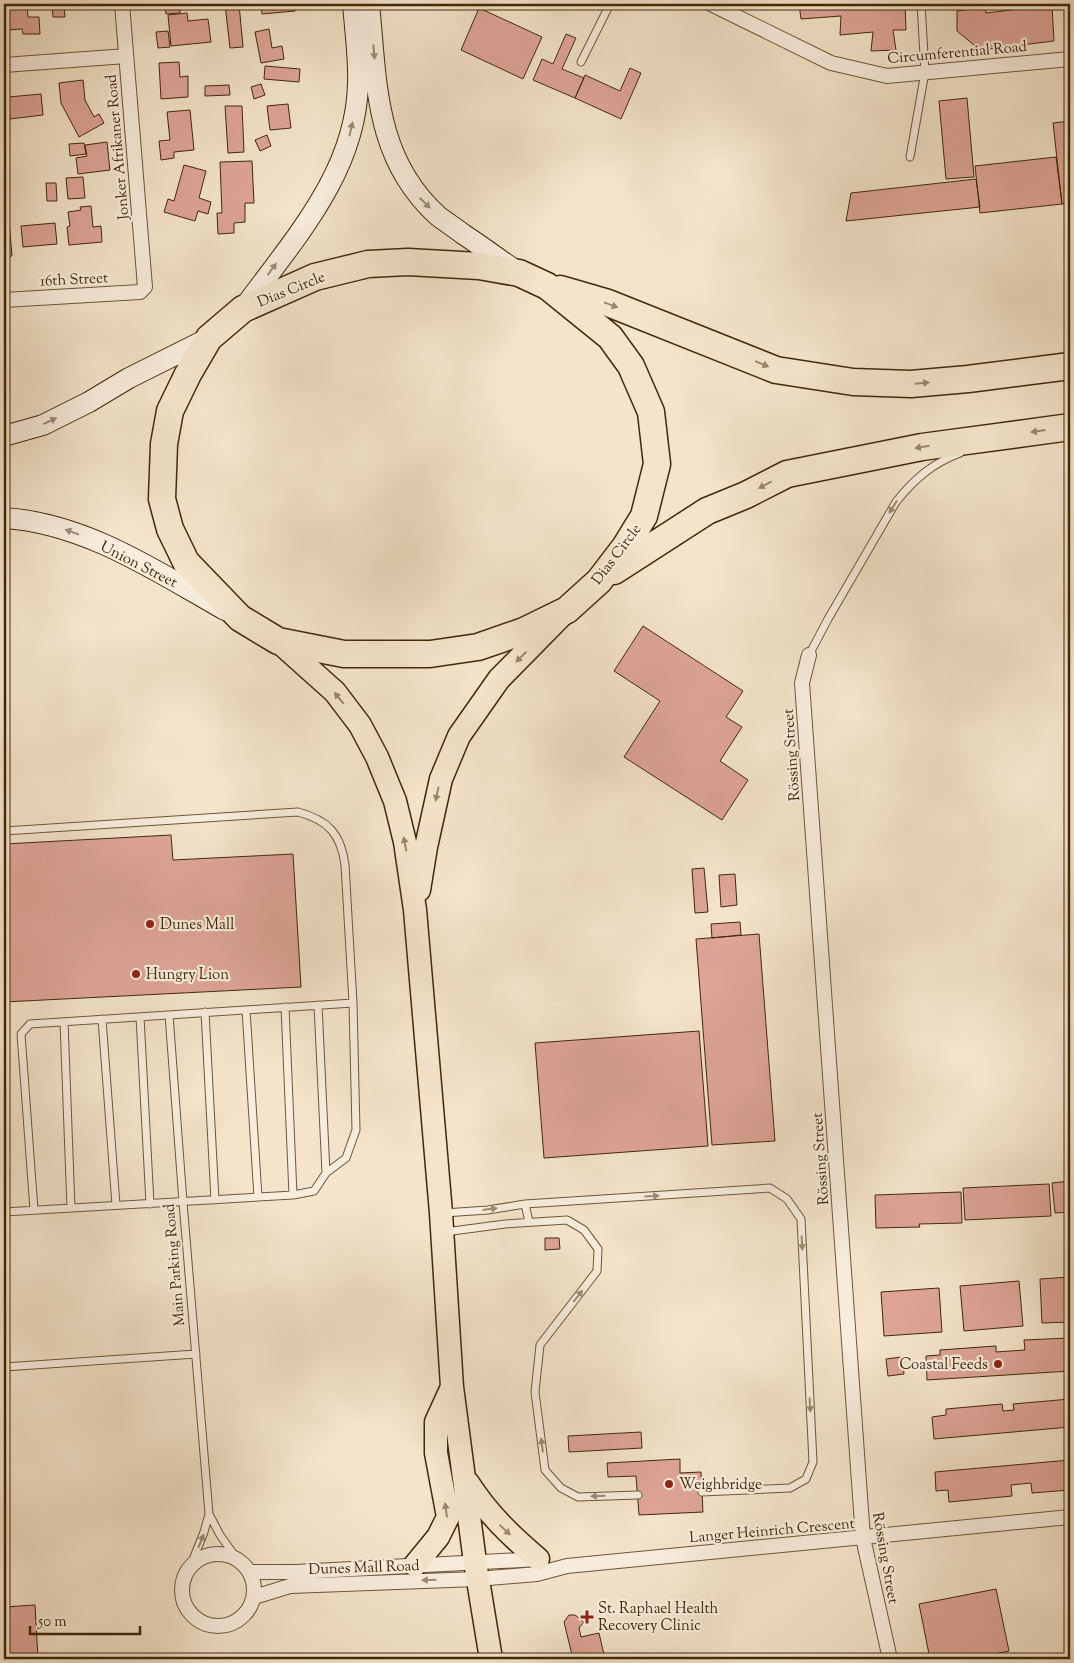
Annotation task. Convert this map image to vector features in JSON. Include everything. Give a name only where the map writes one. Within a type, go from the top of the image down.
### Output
[{"type":"highway","name":"Dias Circle","points":[[408,262],[479,266],[520,273],[547,286],[610,337],[631,366],[651,412],[657,464],[644,516],[625,547],[599,581],[567,610],[524,631],[478,648],[430,654],[344,654],[278,641],[240,618],[186,562],[170,529],[162,499],[164,444],[170,411],[188,374],[209,338],[243,309],[315,277],[368,264],[408,262]]},
{"type":"highway","points":[[547,286],[608,303],[776,370],[853,382],[911,384],[1070,366]]},
{"type":"highway","points":[[599,581],[707,511],[746,495],[787,474],[922,447],[1070,427]]},
{"type":"main road","points":[[243,309],[312,215],[331,185],[344,157],[354,115],[358,84],[353,4]]},
{"type":"main road","points":[[370,4],[378,95],[383,125],[390,146],[402,170],[420,197],[439,217],[520,273]]},
{"type":"main road","points":[[4,436],[43,425],[90,402],[129,378],[209,338]]},
{"type":"main road","name":"Union Street","points":[[4,518],[18,519],[66,530],[120,550],[240,618]]},
{"type":"main road","points":[[415,910],[441,779],[459,736],[499,679],[567,610]]},
{"type":"main road","points":[[278,641],[334,692],[360,725],[377,757],[395,801],[405,842],[415,910],[442,1223],[452,1387],[476,1571],[491,1659]]},
{"type":"main road","points":[[415,1565],[434,1543],[448,1517],[436,1453],[436,1422],[452,1387]]},
{"type":"main road","points":[[464,1478],[482,1505],[497,1522],[538,1559]]},
{"type":"street","name":"Jonker Afrikaner Road","points":[[122,4],[144,287]]},
{"type":"street","name":"Circumferential Road","points":[[711,4],[831,63],[887,76],[1070,59]]},
{"type":"street","points":[[4,65],[126,56]]},
{"type":"street","name":"16th Street","points":[[4,300],[140,292],[144,287]]},
{"type":"street","name":"Rössing Street","points":[[809,655],[802,683],[863,1538],[890,1659]]},
{"type":"street","name":"Langer Heinrich Crescent","points":[[476,1571],[536,1574],[567,1566],[1070,1517]]},
{"type":"street","points":[[212,1554],[238,1559],[250,1572],[254,1588],[254,1597],[247,1613],[233,1623],[216,1626],[199,1621],[187,1608],[182,1592],[183,1583],[190,1567],[196,1561],[212,1554]]},
{"type":"street","name":"Langer Heinrich Crescent","points":[[476,1571],[538,1559],[567,1566]]},
{"type":"street","name":"Dunes Mall Road","points":[[250,1572],[296,1572],[415,1565],[476,1571]]},
{"type":"street","name":"Dunes Mall Road","points":[[254,1597],[268,1591],[290,1586],[476,1571]]},
{"type":"lane","points":[[581,62],[610,4]]},
{"type":"lane","points":[[910,157],[926,72],[921,4]]},
{"type":"lane","points":[[809,655],[856,568],[907,487],[925,470],[946,458],[1005,436]]},
{"type":"lane","points":[[4,831],[282,812],[298,812],[312,816],[326,824],[336,835],[343,849],[353,1003],[356,1130],[346,1158],[326,1173],[314,1191],[293,1196],[4,1212]]},
{"type":"lane","points":[[34,1210],[22,1034],[30,1024],[353,1003]]},
{"type":"lane","points":[[318,1005],[326,1173]]},
{"type":"lane","points":[[285,1007],[293,1196]]},
{"type":"lane","points":[[246,1010],[258,1198]]},
{"type":"lane","points":[[205,1012],[215,1200]]},
{"type":"lane","name":"Main Parking Road","points":[[169,1015],[209,1514],[190,1567]]},
{"type":"lane","points":[[140,1017],[150,1204]]},
{"type":"lane","points":[[102,1019],[116,1205]]},
{"type":"lane","points":[[64,1022],[71,1208]]},
{"type":"lane","points":[[442,1223],[488,1210],[525,1204],[770,1188],[787,1199],[801,1219],[812,1462],[806,1479],[790,1488],[702,1492]]},
{"type":"lane","points":[[525,1204],[529,1222]]},
{"type":"lane","points":[[442,1223],[506,1224],[566,1220],[584,1230],[598,1249],[597,1272],[540,1345],[535,1392],[544,1470],[561,1488],[578,1497],[638,1495]]},
{"type":"lane","points":[[4,1367],[196,1354]]},
{"type":"lane","name":"Main Parking Road","points":[[209,1514],[220,1535],[238,1559]]},
{"type":"building","points":[[7,4],[27,4],[28,17],[39,17],[40,34],[23,34],[22,29],[8,30]]},
{"type":"building","points":[[52,4],[64,4],[65,17],[53,17]]},
{"type":"building","points":[[165,4],[180,4],[180,13],[166,14]]},
{"type":"building","points":[[225,4],[239,4],[243,47],[230,48]]},
{"type":"building","points":[[261,4],[294,4],[295,11],[262,14]]},
{"type":"building","points":[[799,4],[905,4],[906,30],[893,30],[896,50],[871,51],[873,32],[840,35],[841,16],[801,19]]},
{"type":"building","points":[[1052,5],[1054,41],[980,50],[957,31],[957,11],[985,7],[986,13]]},
{"type":"building","points":[[479,8],[542,37],[523,79],[461,50]]},
{"type":"building","points":[[187,13],[188,21],[208,19],[211,42],[171,46],[168,15]]},
{"type":"building","points":[[269,29],[272,48],[282,46],[284,59],[261,63],[255,32]]},
{"type":"building","points":[[168,31],[170,47],[158,48],[156,32]]},
{"type":"building","points":[[566,34],[576,38],[562,69],[584,78],[575,98],[533,80],[542,59],[553,64]]},
{"type":"building","points":[[179,62],[180,77],[188,76],[188,97],[161,99],[159,63]]},
{"type":"building","points":[[265,66],[300,69],[299,82],[264,79]]},
{"type":"building","points":[[630,68],[641,73],[621,119],[575,98],[585,75],[620,91]]},
{"type":"building","points":[[83,80],[85,100],[94,117],[99,114],[104,123],[79,137],[61,103],[59,83]]},
{"type":"building","points":[[261,84],[265,95],[254,99],[251,87]]},
{"type":"building","points":[[229,85],[230,95],[205,96],[205,86]]},
{"type":"building","points":[[41,94],[43,115],[10,119],[8,97]]},
{"type":"building","points":[[967,98],[974,177],[946,179],[939,101]]},
{"type":"building","points":[[288,104],[291,128],[270,130],[267,106]]},
{"type":"building","points":[[225,106],[242,106],[244,152],[228,153]]},
{"type":"building","points":[[190,110],[194,150],[174,152],[174,158],[161,160],[159,141],[170,140],[167,112]]},
{"type":"building","points":[[1070,121],[1070,203],[1062,204],[1053,123]]},
{"type":"building","points":[[267,135],[271,146],[260,151],[255,140]]},
{"type":"building","points":[[107,142],[110,170],[78,174],[76,158],[87,156],[85,145]]},
{"type":"building","points":[[84,143],[86,154],[70,156],[69,144]]},
{"type":"building","points":[[1056,157],[1062,204],[980,213],[975,166]]},
{"type":"building","points":[[252,161],[254,203],[245,203],[245,222],[234,223],[234,233],[218,234],[217,213],[222,213],[220,162]]},
{"type":"building","points":[[184,165],[206,171],[199,198],[211,202],[208,214],[198,211],[195,221],[164,212],[168,199],[174,201]]},
{"type":"building","points":[[83,177],[85,198],[68,199],[66,178]]},
{"type":"building","points":[[976,179],[980,207],[846,221],[851,193]]},
{"type":"building","points":[[46,183],[56,183],[57,201],[47,201]]},
{"type":"building","points":[[91,206],[93,227],[101,226],[102,242],[69,245],[67,227],[70,226],[68,212],[81,210],[80,207]]},
{"type":"building","points":[[4,221],[9,221],[12,256],[4,257]]},
{"type":"building","points":[[55,223],[57,244],[23,247],[21,226]]},
{"type":"building","points":[[643,626],[743,691],[726,717],[742,727],[720,761],[748,780],[722,820],[624,757],[660,701],[614,671]]},
{"type":"building","name":"Dunes Mall","points":[[171,835],[173,860],[293,854],[301,987],[4,1002],[4,844]]},
{"type":"building","points":[[704,868],[708,912],[695,913],[692,869]]},
{"type":"building","points":[[735,874],[737,905],[721,907],[719,875]]},
{"type":"building","points":[[740,922],[741,935],[712,938],[711,924]]},
{"type":"building","points":[[759,934],[775,1141],[712,1145],[696,939]]},
{"type":"building","points":[[699,1031],[708,1146],[544,1158],[535,1043]]},
{"type":"building","points":[[1070,1181],[1070,1212],[1055,1213],[1052,1183]]},
{"type":"building","points":[[1049,1184],[1051,1216],[965,1220],[963,1188]]},
{"type":"building","points":[[961,1192],[962,1223],[919,1224],[920,1227],[876,1228],[875,1195]]},
{"type":"building","points":[[1067,1227],[1070,1227],[1070,1276],[1069,1276]]},
{"type":"building","points":[[545,1238],[559,1238],[560,1249],[545,1250]]},
{"type":"building","points":[[1070,1277],[1070,1322],[1042,1323],[1040,1279]]},
{"type":"building","points":[[1019,1281],[1023,1326],[964,1331],[960,1286]]},
{"type":"building","points":[[939,1288],[942,1332],[884,1336],[881,1292]]},
{"type":"building","name":"Coastal Feeds","points":[[1070,1338],[1070,1371],[927,1380],[926,1356],[940,1355],[940,1350],[996,1346],[996,1352],[1025,1350],[1024,1340]]},
{"type":"building","points":[[902,1357],[904,1374],[888,1376],[886,1359]]},
{"type":"building","points":[[1070,1399],[1070,1427],[934,1439],[932,1417],[946,1415],[946,1409],[1002,1404],[1003,1411],[1014,1410],[1013,1404]]},
{"type":"building","points":[[641,1432],[642,1448],[569,1452],[568,1436]]},
{"type":"building","name":"Weighbridge","points":[[680,1459],[680,1473],[701,1472],[703,1512],[639,1515],[636,1476],[608,1477],[607,1463]]},
{"type":"building","points":[[1070,1460],[1070,1490],[1032,1493],[1031,1483],[1011,1485],[1012,1496],[949,1502],[948,1490],[936,1491],[935,1472]]},
{"type":"building","points":[[996,1589],[1009,1651],[969,1659],[930,1659],[919,1604]]},
{"type":"building","points":[[35,1605],[38,1659],[4,1659],[4,1607]]},
{"type":"building","points":[[569,1615],[575,1615],[584,1622],[579,1628],[581,1637],[599,1633],[605,1659],[573,1659],[564,1622]]},
{"type":"place","name":"Dunes Mall","points":[[150,924]]},
{"type":"place","name":"Hungry Lion","points":[[136,974]]},
{"type":"place","name":"Coastal Feeds","points":[[998,1364]]},
{"type":"place","name":"Weighbridge","points":[[669,1484]]},
{"type":"place","name":"St. Raphael Health Recovery Clinic","points":[[587,1617]]}]
